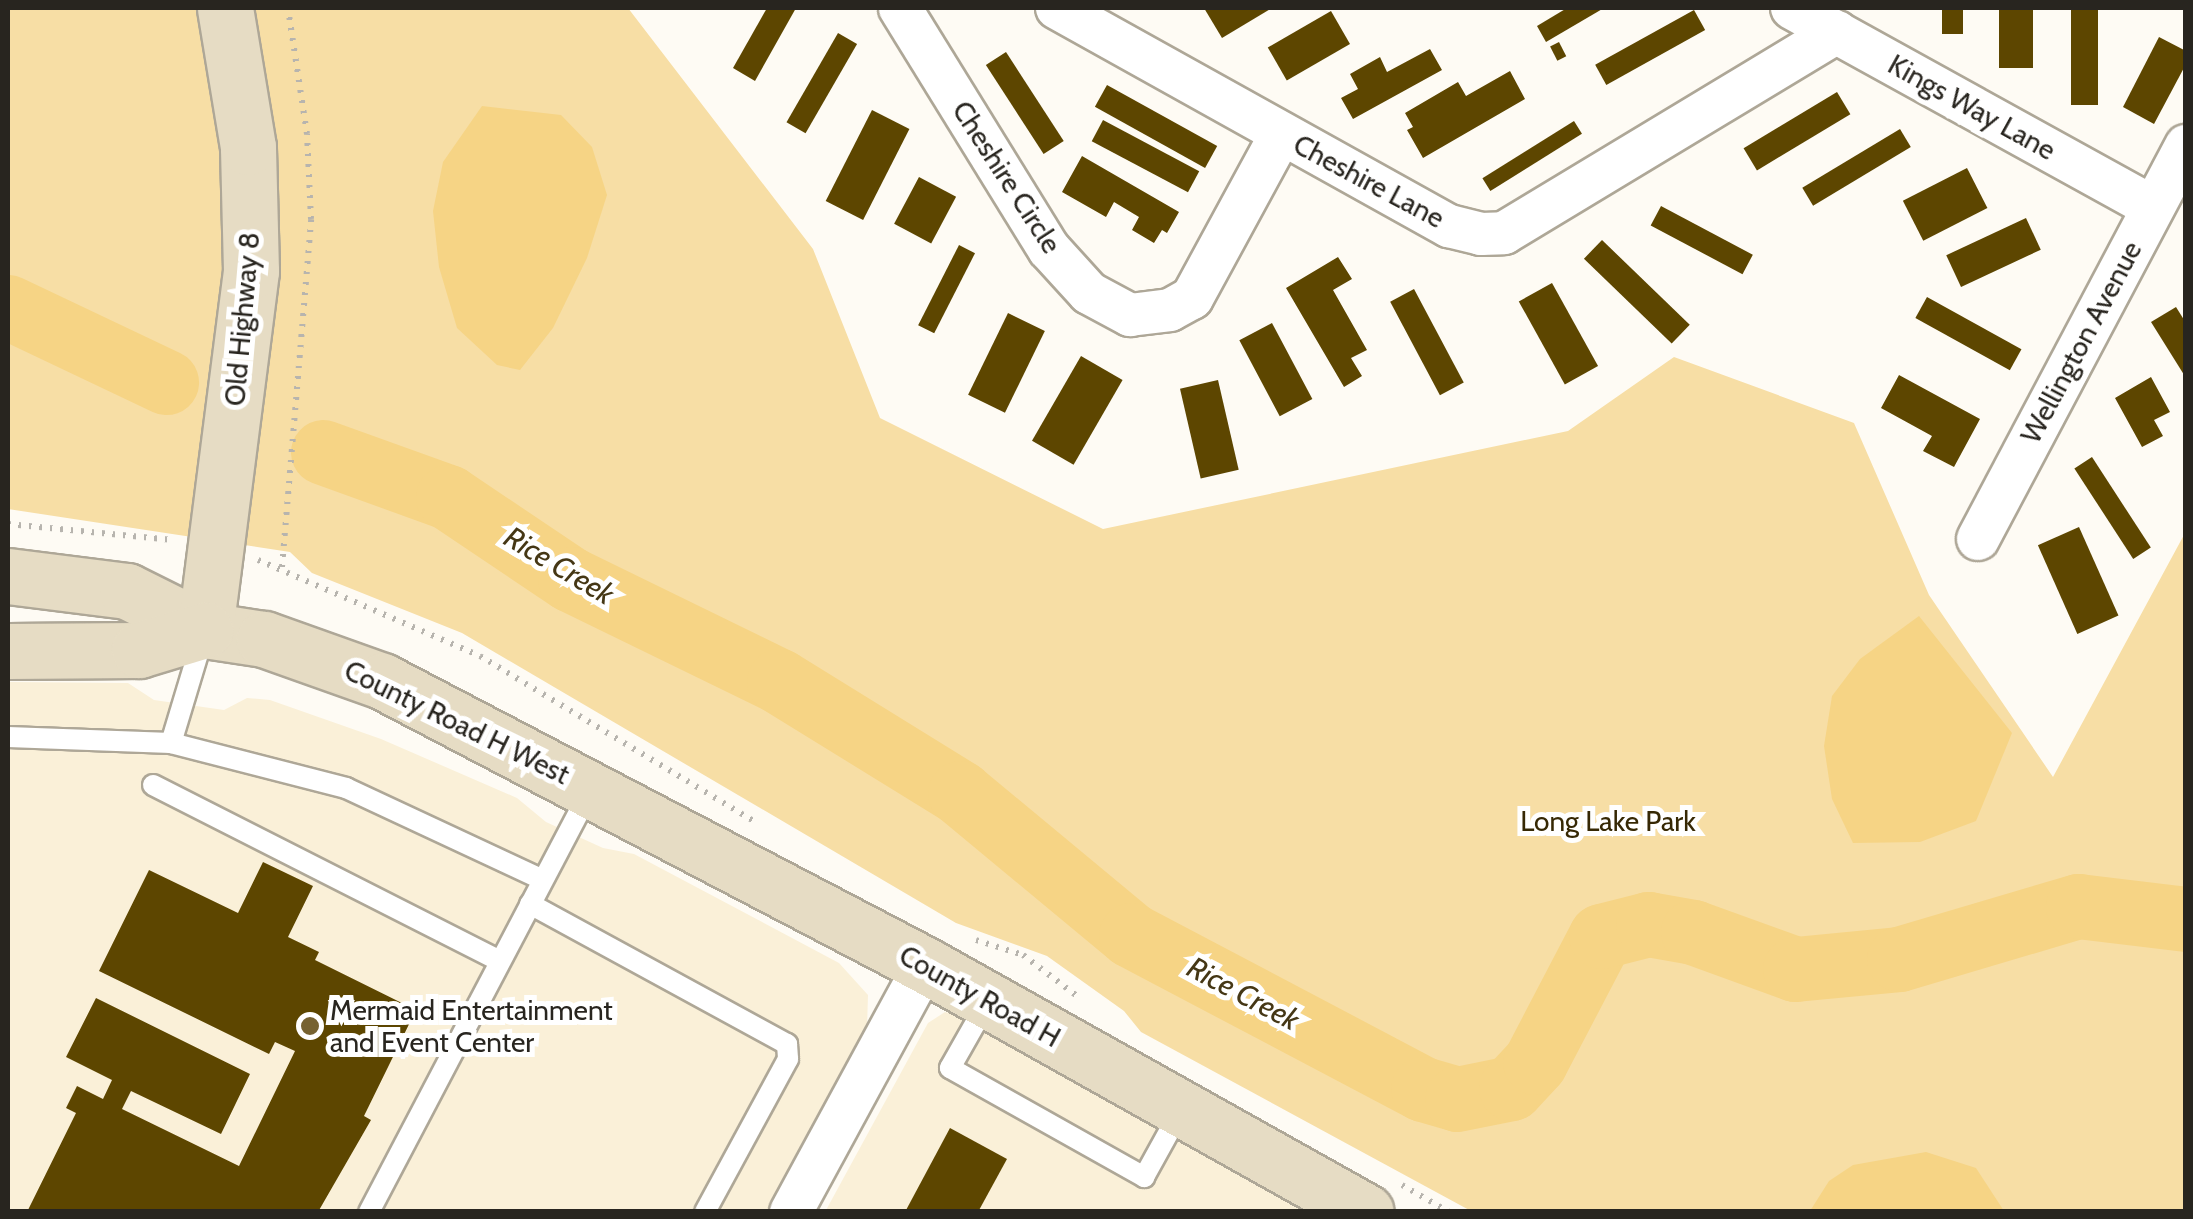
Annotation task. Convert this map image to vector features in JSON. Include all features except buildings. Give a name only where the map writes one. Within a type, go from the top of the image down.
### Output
[{"type":"street","name":"Old Highway 8","points":[[205,630],[251,272],[248,148],[225,8]]},
{"type":"street","name":"Cheshire Circle","points":[[900,8],[1049,249],[1089,293],[1130,315],[1170,310],[1192,298],[1281,134]]},
{"type":"street","name":"Cheshire Lane","points":[[1057,8],[1449,226],[1504,233],[1837,32]]},
{"type":"street","name":"Kings Way Lane","points":[[1792,8],[2152,207]]},
{"type":"street","name":"Wellington Avenue","points":[[1978,539],[2186,146]]},
{"type":"street","name":"County Road H West","points":[[8,576],[127,591],[205,630],[264,640],[382,681],[591,788]]},
{"type":"street","name":"County Road H West","points":[[8,651],[140,650],[205,630]]},
{"type":"street","name":"County Road H","points":[[591,788],[926,965],[1366,1212]]},
{"type":"street","points":[[791,1212],[926,965]]},
{"type":"lane","points":[[170,743],[205,630]]},
{"type":"lane","points":[[8,738],[170,743],[346,788],[543,880]]},
{"type":"lane","points":[[153,785],[500,961]]},
{"type":"lane","points":[[369,1212],[591,788]]},
{"type":"lane","points":[[530,904],[775,1032],[787,1044],[788,1059],[705,1212]]},
{"type":"lane","points":[[988,1000],[950,1068],[1144,1177],[1182,1108]]},
{"type":"path","points":[[282,567],[311,220],[308,134],[288,8]]},
{"type":"shaded area","points":[[482,106],[561,115],[592,147],[607,195],[587,258],[553,328],[520,370],[497,365],[457,328],[439,267],[433,211],[443,162]]},
{"type":"shaded area","points":[[1919,616],[2012,733],[1976,821],[1920,842],[1853,843],[1832,799],[1824,746],[1832,696],[1860,659]]},
{"type":"shaded area","points":[[8,682],[128,683],[154,700],[224,710],[247,698],[270,700],[381,739],[517,798],[546,822],[603,848],[634,854],[839,963],[868,995],[867,1028],[767,1211],[8,1212]]},
{"type":"shaded area","points":[[945,1012],[958,1015],[1309,1212],[825,1212],[928,1023]]},
{"type":"shaded area","points":[[1926,1152],[1976,1168],[2004,1211],[1810,1211],[1829,1181],[1853,1165]]},
{"type":"green space","name":"Long Lake Park","points":[[8,8],[628,8],[813,249],[880,418],[1103,529],[1568,431],[1674,357],[1854,423],[1929,595],[2053,777],[2185,533],[2185,1211],[1471,1211],[1141,1032],[1124,1011],[1047,956],[956,923],[462,633],[312,573],[290,552],[8,509]]},
{"type":"waterway","name":"Rice Creek","points":[[8,307],[166,382]]},
{"type":"waterway","name":"Rice Creek","points":[[323,452],[448,497],[570,579],[779,681],[960,793],[1131,935],[1423,1089],[1457,1099],[1511,1088],[1535,1062],[1601,936],[1648,924],[1693,932],[1795,969],[1899,959],[2078,906],[2186,919]]},
{"type":"place","name":"Mermaid Entertainment and Event Center","points":[[310,1026]]}]
